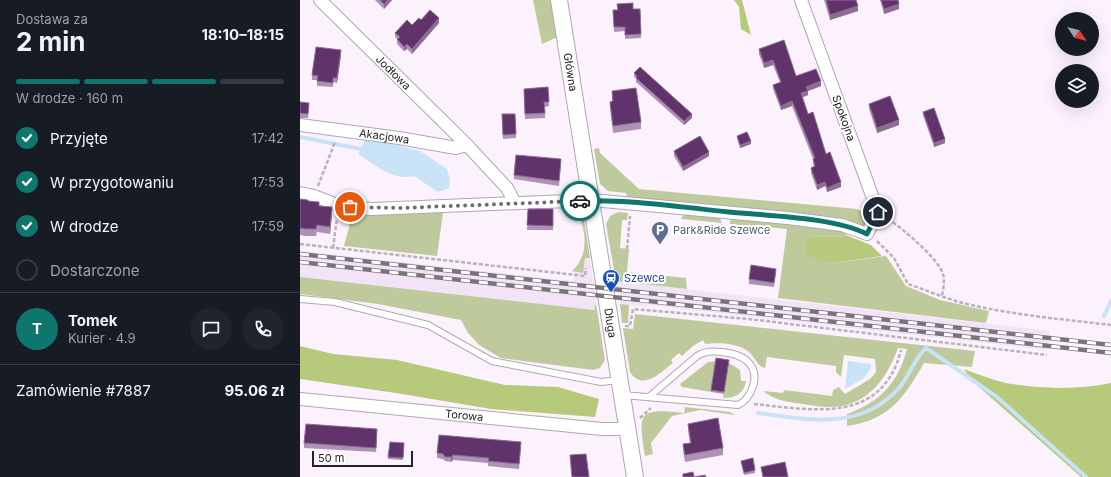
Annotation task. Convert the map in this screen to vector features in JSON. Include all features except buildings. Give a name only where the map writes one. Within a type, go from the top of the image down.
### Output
[{"type":"street","name":"Jodłowa","points":[[320,0],[467,145],[507,188],[514,203]]},
{"type":"street","name":"Główna","points":[[559,0],[583,144]]},
{"type":"street","name":"Spokojna","points":[[801,0],[878,212]]},
{"type":"street","name":"Akacjowa","points":[[300,125],[399,138],[456,148],[467,145]]},
{"type":"street","name":"Długa","points":[[583,144],[622,395],[633,426],[636,477]]},
{"type":"street","points":[[300,194],[314,196],[340,206],[372,208],[592,200],[788,218],[842,225],[867,234],[878,212]]},
{"type":"street","name":"Torowa","points":[[300,399],[594,428],[633,426]]},
{"type":"lane","points":[[300,299],[335,302],[428,325],[492,361],[601,382],[620,380]]},
{"type":"lane","points":[[622,395],[650,396],[738,406],[743,403],[753,388],[754,376],[752,366],[735,353],[711,351],[697,356],[650,396]]},
{"type":"path","points":[[314,196],[334,146]]},
{"type":"path","points":[[333,248],[335,224],[340,206]]},
{"type":"path","points":[[627,249],[630,211]]},
{"type":"path","points":[[878,212],[904,230],[933,260],[943,274],[942,296]]},
{"type":"path","points":[[867,234],[882,244],[894,258],[908,284],[961,302],[1016,313],[1111,325]]},
{"type":"path","points":[[300,244],[585,276],[586,266]]},
{"type":"path","points":[[620,325],[630,326],[633,309],[749,319],[1047,355]]},
{"type":"path","points":[[743,403],[802,409],[838,410],[852,407],[867,400],[881,389],[898,364],[901,350]]},
{"type":"path","points":[[633,426],[646,410],[658,406]]},
{"type":"shaded area","points":[[300,251],[573,281],[574,272],[572,271],[579,264],[584,253],[590,258],[596,303],[594,310],[300,277]]},
{"type":"shaded area","points":[[616,281],[1050,331],[1047,350],[647,305],[647,307],[620,304]]},
{"type":"green space","points":[[533,0],[551,0],[557,37],[542,44]]},
{"type":"green space","points":[[734,0],[742,0],[751,35],[741,29],[739,7]]},
{"type":"green space","points":[[599,148],[600,153],[639,189],[857,209],[871,216],[866,229],[691,203],[627,197],[626,193],[608,191],[600,184],[594,149]]},
{"type":"green space","points":[[574,210],[580,211],[583,214],[590,258],[585,258],[583,273],[572,271],[578,265],[584,250],[585,241],[582,224]]},
{"type":"green space","points":[[618,212],[628,213],[627,220],[622,220],[620,248],[629,249],[627,272],[686,278],[687,289],[616,281],[606,224],[610,216]]},
{"type":"green space","points":[[353,213],[443,213],[437,256],[344,246]]},
{"type":"green space","points":[[685,213],[719,216],[722,223],[681,219]]},
{"type":"green space","points":[[731,216],[840,230],[848,236],[808,237],[833,263],[886,256],[906,286],[940,300],[989,311],[986,323],[778,298],[787,229],[730,224]]},
{"type":"green space","points":[[848,236],[871,245],[882,256],[833,263],[805,255],[808,237]]},
{"type":"green space","points":[[300,277],[594,310],[596,303],[605,360],[600,368],[593,370],[501,358],[479,345],[468,333],[461,320],[378,304],[300,294]]},
{"type":"green space","points":[[620,304],[629,305],[628,323],[622,323]]},
{"type":"green space","points":[[635,314],[975,351],[972,367],[924,363],[902,397],[885,413],[874,419],[847,426],[847,414],[869,404],[886,390],[898,372],[907,349],[898,348],[881,381],[873,390],[853,403],[828,407],[792,403],[773,397],[763,391],[783,393],[784,390],[832,396],[833,390],[839,387],[845,394],[870,379],[876,372],[875,359],[844,355],[841,377],[836,372],[836,366],[767,357],[765,368],[758,364],[750,353],[741,347],[723,343],[705,344],[703,340],[693,346],[682,356],[679,353],[671,360],[673,363],[658,375],[646,380],[641,380],[635,378],[630,372],[623,328],[633,329]]},
{"type":"green space","points":[[300,346],[333,354],[397,360],[505,385],[558,387],[599,399],[595,417],[491,409],[300,379]]},
{"type":"green space","points":[[716,361],[711,392],[682,387],[680,384],[708,362]]},
{"type":"green space","points":[[729,363],[740,370],[741,381],[746,381],[741,392],[735,396],[723,398]]},
{"type":"green space","points":[[964,369],[1001,382],[1032,387],[1072,388],[1111,383],[1111,477],[1081,477],[970,379]]},
{"type":"green space","points":[[685,407],[730,412],[735,415],[700,410],[672,416],[651,443],[653,454],[645,456],[642,422],[645,416],[658,411],[684,413]]},
{"type":"water","points":[[365,140],[392,144],[420,151],[447,169],[450,180],[449,188],[438,192],[414,176],[399,176],[384,171],[358,154]]},
{"type":"water","points":[[848,361],[870,364],[871,368],[864,378],[845,389]]},
{"type":"waterway","points":[[300,137],[366,150]]},
{"type":"waterway","points":[[1104,316],[1111,301]]},
{"type":"waterway","points":[[758,413],[815,420],[851,417],[868,411],[884,402],[899,388],[918,357],[926,348],[997,397],[1086,477]]},
{"type":"railway","points":[[300,254],[1111,345]]},
{"type":"railway","points":[[300,262],[1111,353]]},
{"type":"way so far","points":[[350,207],[442,207],[580,201]]},
{"type":"place","name":"Park&Ride Szewce","points":[[660,245]]},
{"type":"place","name":"Szewce","points":[[611,293]]},
{"type":"route","points":[[580,201],[592,200],[788,218],[842,225],[867,234],[878,212]]}]
